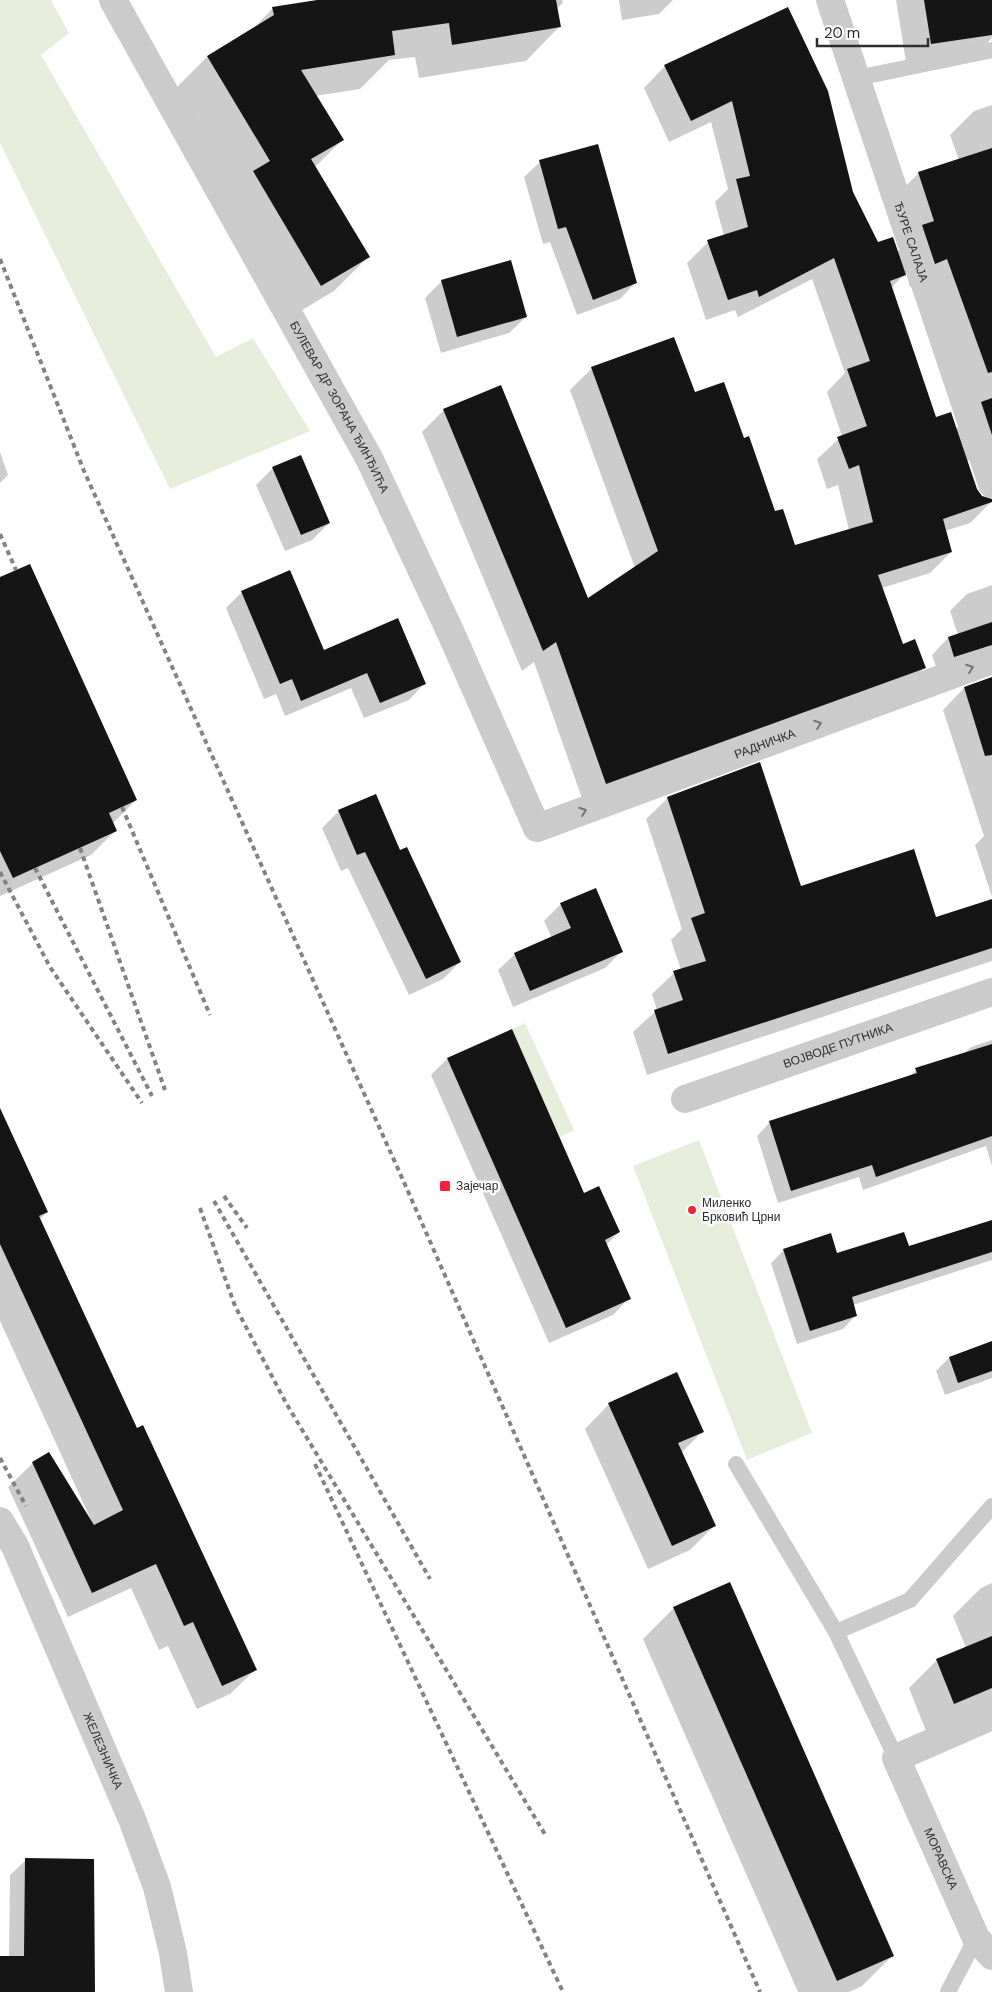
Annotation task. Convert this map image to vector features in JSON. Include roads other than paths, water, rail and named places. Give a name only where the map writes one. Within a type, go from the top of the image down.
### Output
[{"type":"street","name":"БУЛЕВАР ДР ЗОРАНА ЂИНЂИЋА","points":[[113,0],[370,460],[450,631],[537,828]]},
{"type":"street","name":"ЂУРЕ САЛАЈА","points":[[830,0],[992,484]]},
{"type":"street","name":"РАДНИЧКА","points":[[537,828],[992,660]]},
{"type":"street","name":"ВОЈВОДЕ ПУТНИКА","points":[[685,1098],[992,992]]},
{"type":"street","name":"ЖЕЛЕЗНИЧКА","points":[[0,1521],[15,1546],[132,1819],[157,1887],[173,1953],[179,1992]]},
{"type":"street","points":[[896,1758],[992,1716]]},
{"type":"street","name":"МОРАВСКА","points":[[896,1758],[984,1947]]},
{"type":"lane","points":[[911,0],[922,64]]},
{"type":"lane","points":[[856,78],[992,50]]},
{"type":"lane","points":[[736,1464],[836,1632],[896,1758]]},
{"type":"lane","points":[[836,1632],[910,1600],[992,1506]]},
{"type":"lane","points":[[948,1992],[984,1947]]},
{"type":"railway","points":[[0,259],[84,471],[403,1180],[760,1992]]},
{"type":"railway","points":[[0,534],[16,570]]},
{"type":"railway","points":[[122,807],[210,1015]]},
{"type":"railway","points":[[80,848],[165,1090]]},
{"type":"railway","points":[[35,868],[152,1096]]},
{"type":"railway","points":[[0,872],[50,967],[142,1103]]},
{"type":"railway","points":[[224,1196],[247,1228]]},
{"type":"railway","points":[[214,1201],[430,1579]]},
{"type":"railway","points":[[200,1208],[235,1306],[286,1403],[546,1836]]},
{"type":"railway","points":[[0,1458],[26,1506]]},
{"type":"railway","points":[[315,1464],[563,1992]]},
{"type":"place","name":"Зајечар","points":[[445,1186]]},
{"type":"place","name":"Миленко Брковић Црни","points":[[692,1210]]}]
